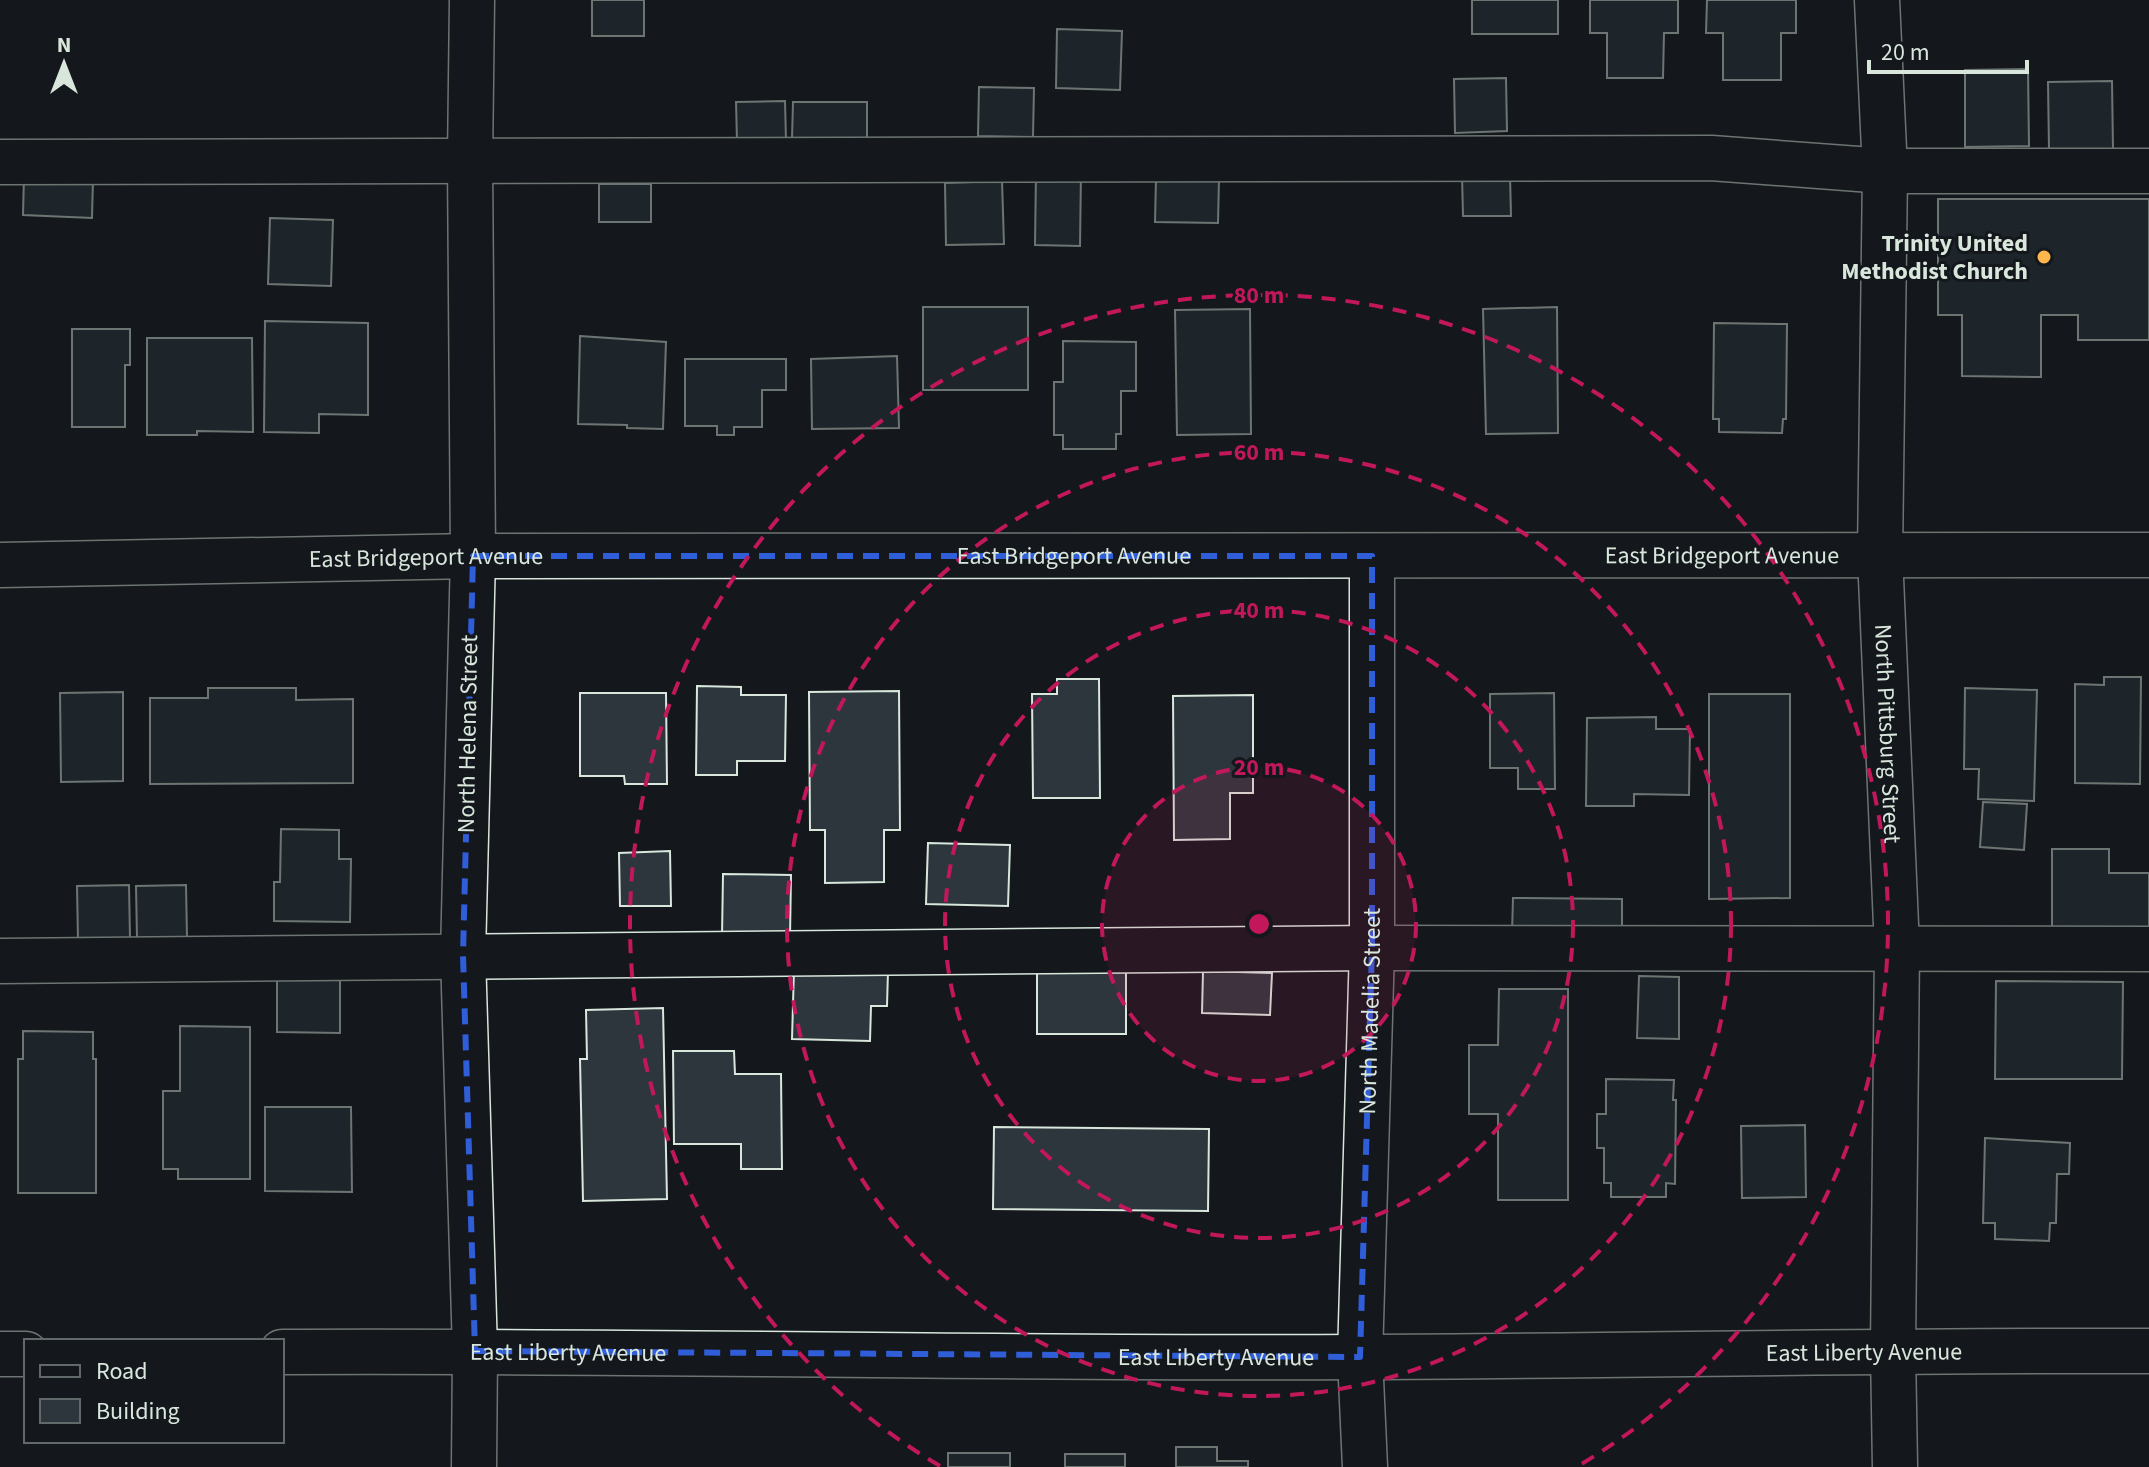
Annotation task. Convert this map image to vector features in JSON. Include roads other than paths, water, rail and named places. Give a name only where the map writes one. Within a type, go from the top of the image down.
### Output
[{"type":"street","name":"North Helena Street","points":[[472,0],[473,556],[463,955],[475,1351],[474,1467]]},
{"type":"street","name":"North Pittsburg Street","points":[[1877,0],[1885,171],[1880,555],[1897,948],[1893,1350],[1895,1467]]},
{"type":"street","points":[[0,162],[1711,158],[1885,171],[2149,171]]},
{"type":"street","name":"East Bridgeport Avenue","points":[[0,565],[473,556],[2149,555]]},
{"type":"street","name":"North Madelia Street","points":[[1365,1467],[1360,1357],[1372,948],[1372,556]]},
{"type":"street","points":[[0,961],[1372,948],[2149,949]]},
{"type":"street","name":"East Liberty Avenue","points":[[284,1352],[1360,1357],[1893,1350],[2149,1351]]},
{"type":"street","points":[[0,1354],[24,1354]]},
{"type":"place","name":"Trinity United Methodist Church","points":[[2044,257]]}]
